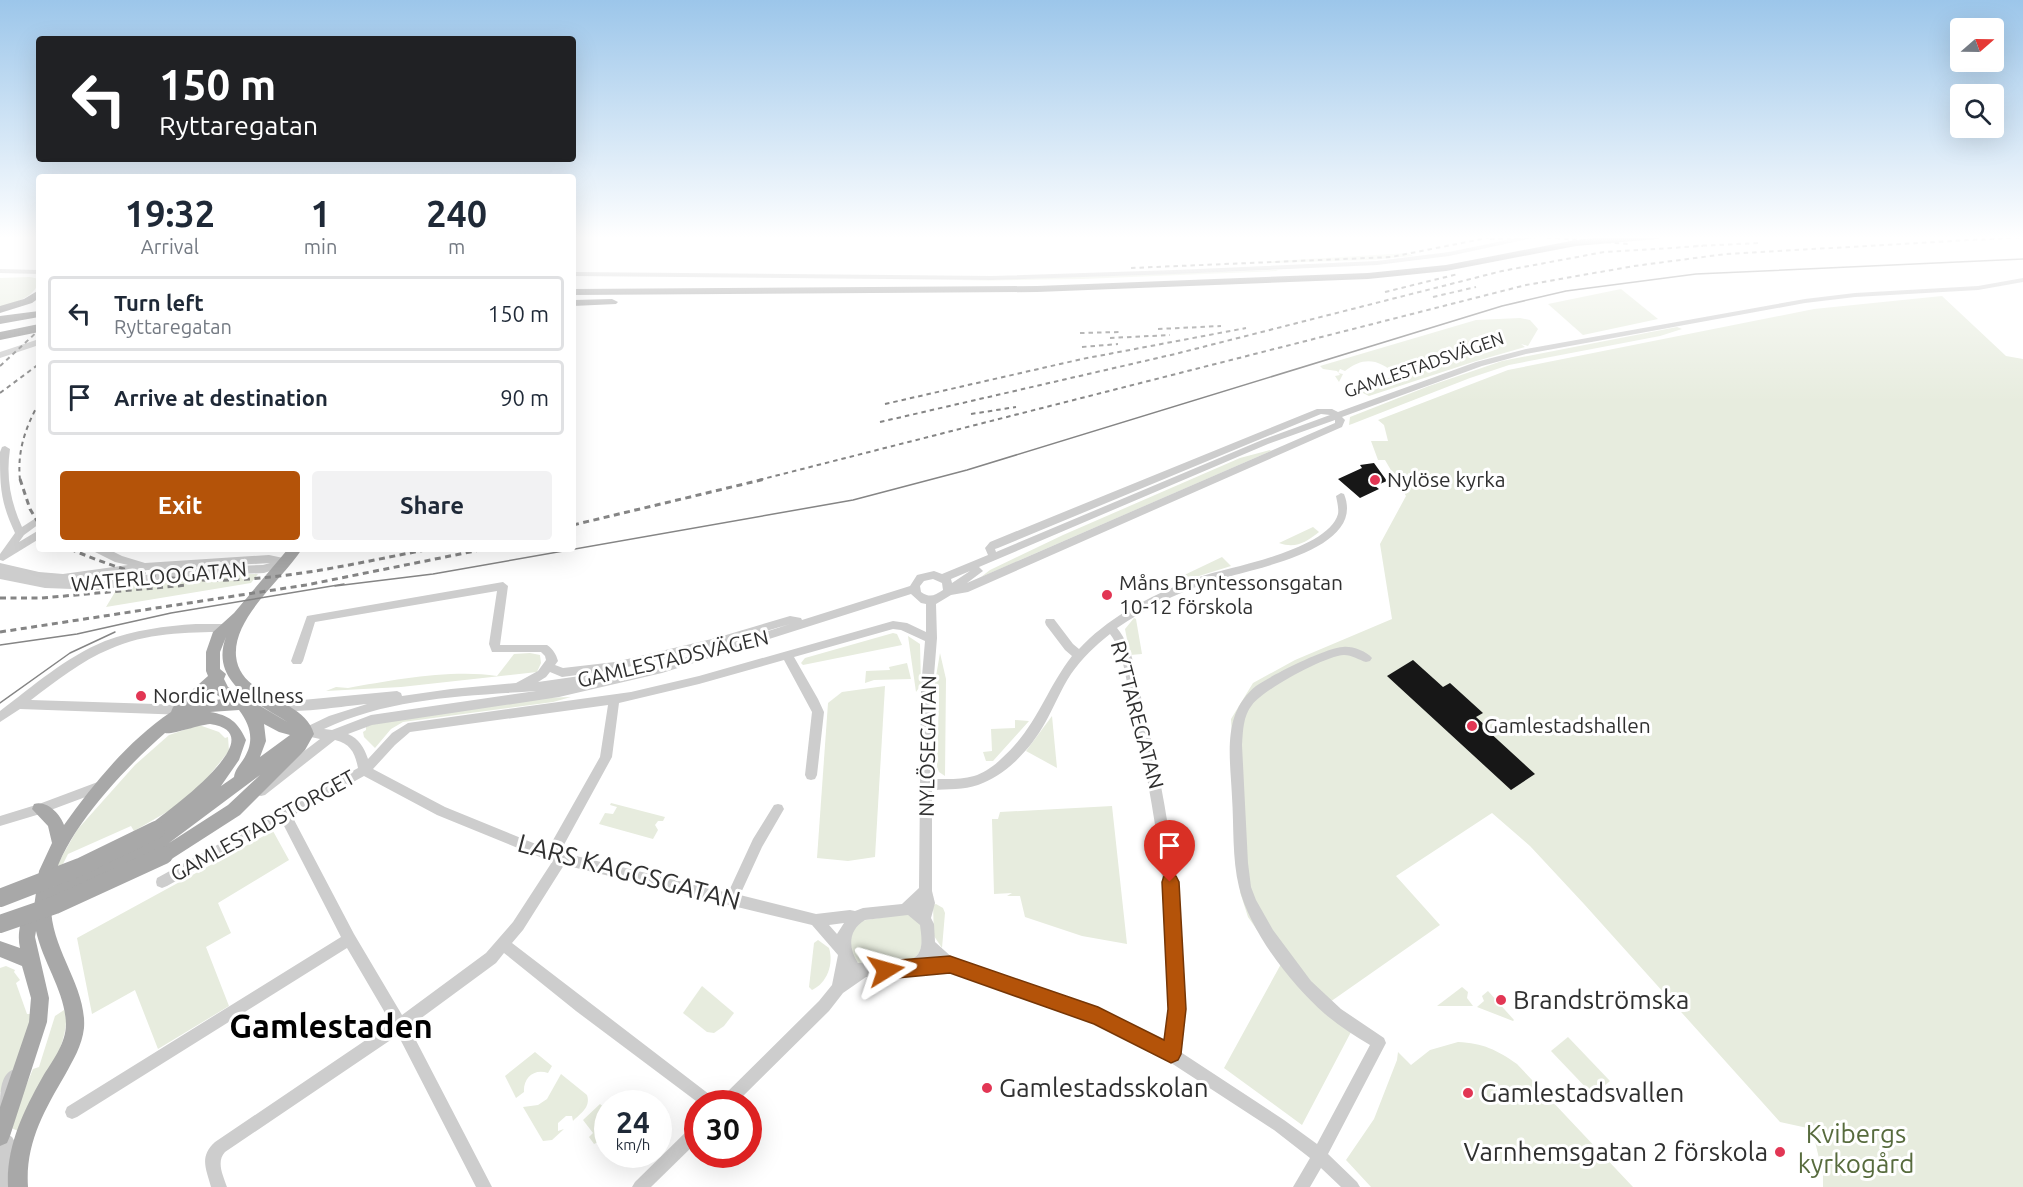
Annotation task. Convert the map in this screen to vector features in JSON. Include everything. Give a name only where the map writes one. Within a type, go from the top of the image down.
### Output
[{"type":"highway","points":[[576,292],[813,291]]},
{"type":"highway","points":[[576,303],[725,296],[756,292]]},
{"type":"highway","points":[[0,312],[36,295]]},
{"type":"highway","points":[[0,312],[36,308]]},
{"type":"highway","points":[[0,320],[36,314]]},
{"type":"highway","points":[[0,330],[36,326]]},
{"type":"highway","points":[[0,336],[36,327]]},
{"type":"main road","points":[[292,552],[238,618],[218,636],[213,652],[216,678],[222,691],[284,728],[306,732]]},
{"type":"main road","points":[[185,710],[216,678],[229,656],[238,627],[238,618]]},
{"type":"main road","points":[[229,656],[232,669],[243,684],[302,724],[306,732]]},
{"type":"main road","points":[[138,749],[137,744],[156,722],[185,710],[242,704]]},
{"type":"main road","points":[[227,789],[246,769],[258,743],[258,727],[253,715],[242,704]]},
{"type":"main road","points":[[18,1187],[16,1174],[25,1138],[74,1041],[76,1028],[75,1012],[43,924],[43,896],[48,867],[60,842],[73,824],[138,749],[173,727],[212,718],[228,723],[237,733],[236,751],[226,771],[159,842]]},
{"type":"main road","name":"GAMLESTADSVÄGEN","points":[[0,924],[55,906],[159,842],[306,732]]},
{"type":"main road","name":"GAMLESTADSVÄGEN","points":[[32,914],[47,898],[59,891],[159,842],[234,810],[300,747],[306,732]]},
{"type":"main road","points":[[40,809],[55,822],[60,842]]},
{"type":"main road","name":"GAMLESTADSVÄGEN","points":[[0,898],[80,867],[159,842]]},
{"type":"main road","points":[[0,1137],[38,1023],[40,999],[26,937],[32,914]]},
{"type":"main road","points":[[0,949],[28,960],[35,973]]},
{"type":"street","name":"GAMLESTADSVÄGEN","points":[[944,578],[1030,539],[1045,536],[1265,442],[1479,363],[1526,352],[1805,301],[1918,291]]},
{"type":"street","name":"GAMLESTADSVÄGEN","points":[[949,591],[967,588],[1290,447],[1339,425],[1340,420],[1328,411],[1320,411],[994,544],[990,548],[993,556]]},
{"type":"street","points":[[1265,442],[1290,447]]},
{"type":"street","points":[[5,449],[1,469],[3,491],[9,511],[20,533]]},
{"type":"street","points":[[926,785],[975,781],[999,767],[1038,725],[1066,671],[1079,655],[1111,628],[1158,599],[1176,591],[1287,556],[1314,544],[1333,530],[1340,520],[1345,507],[1341,496]]},
{"type":"street","points":[[1,561],[20,533],[36,521]]},
{"type":"street","points":[[1,561],[36,536]]},
{"type":"street","name":"GAMLESTADSVÄGEN","points":[[949,591],[966,576],[1036,543],[1045,536]]},
{"type":"street","points":[[105,552],[119,559],[148,566]]},
{"type":"street","name":"WATERLOOGATAN","points":[[1,561],[39,576],[63,578],[148,566],[269,559],[284,562]]},
{"type":"street","name":"WATERLOOGATAN","points":[[0,575],[45,584],[100,586],[190,572],[264,569],[284,562]]},
{"type":"street","points":[[936,575],[949,583],[949,591],[943,598],[931,601],[919,598],[914,589],[917,581],[925,576],[936,575]]},
{"type":"street","name":"GAMLESTADSVÄGEN","points":[[297,662],[310,619],[503,586],[494,644],[496,649],[505,651],[543,648],[549,651],[551,656],[548,667],[534,680],[519,687]]},
{"type":"street","name":"GAMLESTADSVÄGEN","points":[[234,810],[335,734],[386,716],[559,692],[663,668],[914,589]]},
{"type":"street","name":"NYLÖSEGATAN","points":[[924,918],[928,903],[925,891],[926,785],[928,672],[932,638],[931,601]]},
{"type":"street","name":"GAMLESTADSVÄGEN","points":[[548,667],[562,673],[615,666],[790,620],[797,621],[800,625]]},
{"type":"street","points":[[1050,622],[1069,647],[1079,655]]},
{"type":"street","name":"GAMLESTADSVÄGEN","points":[[364,770],[378,758],[394,737],[408,728],[614,700],[787,656],[898,624],[920,637],[932,638]]},
{"type":"street","points":[[0,717],[84,657],[105,645],[147,635],[188,629],[225,628]]},
{"type":"street","name":"RYTTAREGATAN","points":[[1111,628],[1122,644],[1147,741],[1165,832],[1177,1009],[1171,1054]]},
{"type":"street","points":[[1300,1187],[1378,1043],[1330,1009],[1307,987],[1262,924],[1252,906],[1245,889],[1242,862],[1237,722],[1249,699],[1262,687],[1279,677],[1340,651],[1348,651],[1366,658]]},
{"type":"street","points":[[660,656],[663,668]]},
{"type":"street","points":[[787,656],[818,712],[811,775]]},
{"type":"street","name":"GAMLESTADSVÄGEN","points":[[306,732],[357,710],[445,694],[633,675]]},
{"type":"street","name":"GAMLESTADSVÄGEN","points":[[274,706],[288,707],[412,694],[445,694]]},
{"type":"street","points":[[219,1187],[212,1163],[213,1154],[400,1025],[491,958],[504,945],[547,884],[556,858],[601,768],[606,756],[614,700]]},
{"type":"street","points":[[19,704],[185,710]]},
{"type":"street","name":"GAMLESTADSVÄGEN","points":[[306,732],[335,734]]},
{"type":"street","points":[[335,734],[351,739],[358,746],[364,770]]},
{"type":"street","name":"GAMLESTADSTORGET","points":[[162,882],[364,770]]},
{"type":"street","name":"LARS KAGGSGATAN","points":[[364,770],[441,811],[556,858],[816,920],[850,916],[856,918]]},
{"type":"street","points":[[0,821],[40,809],[109,782]]},
{"type":"street","points":[[731,900],[757,843],[778,809]]},
{"type":"street","points":[[284,813],[349,939],[400,1025],[484,1187]]},
{"type":"street","points":[[906,909],[925,891]]},
{"type":"street","points":[[838,988],[844,953],[844,934],[856,918],[863,914],[906,909],[924,918],[929,932],[929,945],[927,955],[915,966]]},
{"type":"street","points":[[816,920],[844,953],[853,968],[906,969],[915,966],[950,965],[1098,1016],[1171,1054],[1279,1125],[1319,1155],[1352,1187]]},
{"type":"street","points":[[72,1112],[349,939]]},
{"type":"street","points":[[504,945],[693,1090]]},
{"type":"street","points":[[929,945],[950,965]]},
{"type":"street","points":[[738,1090],[824,1006],[838,988],[865,970]]},
{"type":"street","points":[[0,1100],[38,1023]]},
{"type":"street","points":[[0,1137],[7,1142],[8,1187]]},
{"type":"street","points":[[640,1187],[684,1144]]},
{"type":"green space","points":[[0,291],[33,291],[24,298],[0,309]]},
{"type":"green space","points":[[1609,291],[1624,291],[1658,319],[1583,335],[1548,304]]},
{"type":"green space","name":"Kvibergs kyrkogård","points":[[1942,296],[2006,356],[2023,359],[2023,1187],[1823,1187],[1823,1175],[1812,1129],[1780,1122],[1530,846],[1492,813],[1396,876],[1440,925],[1320,1009],[1351,1032],[1302,1125],[1224,1068],[1281,964],[1248,917],[1240,892],[1231,719],[1253,683],[1295,660],[1392,619],[1380,544],[1406,496],[1385,460],[1378,460],[1371,441],[1388,441],[1384,425],[1378,420],[1508,370],[1814,309]]},
{"type":"green space","points":[[1520,318],[1530,320],[1538,329],[1528,346],[1521,344],[1525,347],[1369,396],[1363,393],[1364,388],[1396,375],[1383,365],[1370,361],[1358,363],[1345,371],[1340,369],[1338,373],[1320,366],[1476,320]]},
{"type":"green space","points":[[1677,327],[1682,329],[1660,336],[1509,365],[1349,425],[1350,417],[1502,361]]},
{"type":"green space","points":[[1339,373],[1343,374],[1339,382],[1335,376],[1340,375]]},
{"type":"green space","points":[[1270,450],[981,577],[990,570],[1063,535],[1240,458]]},
{"type":"green space","points":[[1313,527],[1319,532],[1305,541],[1296,545],[1279,543]]},
{"type":"green space","points":[[1222,557],[1231,566],[1183,581],[1178,578]]},
{"type":"green space","points":[[258,574],[251,583],[106,607],[118,587],[188,575]]},
{"type":"green space","points":[[1134,618],[1142,654],[1130,655],[1125,629]]},
{"type":"green space","points":[[893,633],[897,634],[902,645],[803,665],[801,663],[805,658]]},
{"type":"green space","points":[[908,636],[920,644],[921,685],[916,692]]},
{"type":"green space","points":[[940,653],[946,679],[945,776],[939,772],[937,767],[939,694],[934,688]]},
{"type":"green space","points":[[514,654],[540,655],[541,663],[537,672],[401,687],[326,691],[336,687],[348,688],[442,675],[497,676]]},
{"type":"green space","points":[[907,663],[911,679],[874,680],[865,683],[866,671],[890,670],[889,667]]},
{"type":"green space","points":[[885,686],[875,857],[848,861],[817,858],[828,703],[842,692]]},
{"type":"green space","points":[[571,697],[553,702],[403,722],[391,729],[375,748],[364,737],[363,732],[366,727],[375,723],[542,698]]},
{"type":"green space","points":[[1052,716],[1057,768],[1026,751]]},
{"type":"green space","points":[[1015,720],[1029,721],[993,761],[986,761],[983,752],[992,751],[991,729],[1015,728]]},
{"type":"green space","points":[[199,725],[219,732],[225,738],[228,737],[229,751],[191,798],[134,831],[131,826],[68,854],[63,864],[56,867],[77,830],[135,765],[169,735]]},
{"type":"green space","points":[[611,803],[665,817],[663,821],[658,821],[655,825],[658,830],[653,839],[599,824],[605,813],[613,814],[617,807],[610,805]]},
{"type":"green space","points":[[1112,806],[1127,944],[1082,936],[1025,917],[1020,896],[1007,896],[1012,893],[994,894],[992,819],[998,819],[1000,812]]},
{"type":"green space","points":[[273,831],[289,860],[218,903],[231,933],[206,947],[229,1006],[158,1049],[135,990],[92,1014],[77,938]]},
{"type":"green space","points":[[936,904],[943,908],[945,913],[942,948],[934,936],[933,905]]},
{"type":"green space","points":[[904,914],[913,916],[922,922],[922,944],[915,958],[910,961],[860,964],[854,959],[849,943],[852,932],[860,921]]},
{"type":"green space","points":[[818,940],[829,948],[831,960],[822,983],[812,990],[809,987],[814,943]]},
{"type":"green space","points":[[6,966],[15,970],[20,980],[16,983],[27,1014],[30,1014],[24,1045],[0,1093],[0,968]]},
{"type":"green space","points":[[702,986],[734,1013],[724,1026],[714,1033],[707,1032],[683,1013]]},
{"type":"green space","points":[[1462,987],[1468,992],[1467,998],[1473,1006],[1437,1006]]},
{"type":"green space","points":[[1488,991],[1513,1021],[1477,1007],[1484,1001],[1482,996]]},
{"type":"green space","points":[[64,1010],[66,1022],[58,1053],[18,1131],[9,1127],[33,1069],[39,1067],[55,1016]]},
{"type":"green space","points":[[1568,1037],[1610,1081],[1593,1095],[1551,1051]]},
{"type":"green space","name":"Gamlestadsvallen","points":[[1458,1042],[1489,1048],[1517,1064],[1633,1187],[1371,1187],[1346,1160],[1374,1119],[1398,1052],[1411,1065],[1430,1050]]},
{"type":"green space","points":[[535,1052],[552,1066],[548,1073],[538,1072],[530,1075],[525,1082],[524,1092],[516,1098],[505,1076]]},
{"type":"green space","points":[[561,1074],[587,1095],[588,1103],[573,1121],[572,1116],[566,1116],[558,1123],[558,1131],[564,1129],[552,1140],[543,1141],[523,1107],[538,1105],[547,1099]]},
{"type":"green space","points":[[594,1110],[594,1144],[589,1137],[593,1133],[583,1120]]},
{"type":"building","name":"Nylöse kyrka","points":[[1374,463],[1387,481],[1375,486],[1379,489],[1360,498],[1338,479],[1362,468],[1360,465]]},
{"type":"building","name":"Gamlestadshallen","points":[[1413,660],[1443,687],[1450,683],[1483,713],[1476,717],[1535,774],[1511,790],[1387,676]]},
{"type":"tram line","points":[[576,549],[853,500],[967,470],[1502,306],[1564,291]]},
{"type":"tram line","points":[[335,586],[433,574],[558,552]]},
{"type":"tram line","points":[[0,645],[77,634],[171,613],[344,584]]},
{"type":"tram line","points":[[0,703],[70,653],[115,632]]},
{"type":"railway","points":[[880,422],[1175,354],[1422,291]]},
{"type":"railway","points":[[1433,297],[1457,291]]},
{"type":"railway","points":[[759,480],[1501,291]]},
{"type":"railway","points":[[1158,329],[1221,326]]},
{"type":"railway","points":[[885,404],[1082,359],[1246,328]]},
{"type":"railway","points":[[1080,333],[1120,332]]},
{"type":"railway","points":[[0,366],[36,333]]},
{"type":"railway","points":[[1110,338],[1170,335]]},
{"type":"railway","points":[[1082,347],[1118,344]]},
{"type":"railway","points":[[0,393],[36,366]]},
{"type":"railway","points":[[971,414],[1016,407]]},
{"type":"railway","points":[[20,480],[23,440],[36,409]]},
{"type":"railway","points":[[20,479],[30,509],[36,519]]},
{"type":"railway","points":[[576,524],[765,479]]},
{"type":"railway","points":[[78,552],[135,572],[191,580],[226,580],[294,574],[415,552]]},
{"type":"railway","points":[[0,632],[306,585],[470,552]]},
{"type":"railway","points":[[0,598],[42,598],[188,585]]},
{"type":"place","name":"Nylöse kyrka","points":[[1375,480]]},
{"type":"place","name":"Måns Bryntessonsgatan 10-12 förskola","points":[[1107,595]]},
{"type":"place","name":"Nordic Wellness","points":[[141,696]]},
{"type":"place","name":"Gamlestadshallen","points":[[1472,726]]},
{"type":"place","name":"Brandströmska","points":[[1501,1000]]},
{"type":"place","name":"Gamlestadsskolan","points":[[987,1088]]},
{"type":"place","name":"Gamlestadsvallen","points":[[1468,1093]]},
{"type":"place","name":"Varnhemsgatan 2 förskola","points":[[1780,1152]]},
{"type":"district","name":"Gamlestaden","points":[[331,1026]]},
{"type":"route","points":[[886,970],[950,965],[1098,1016],[1150,1041],[1171,1054],[1177,1009],[1170,882]]}]
